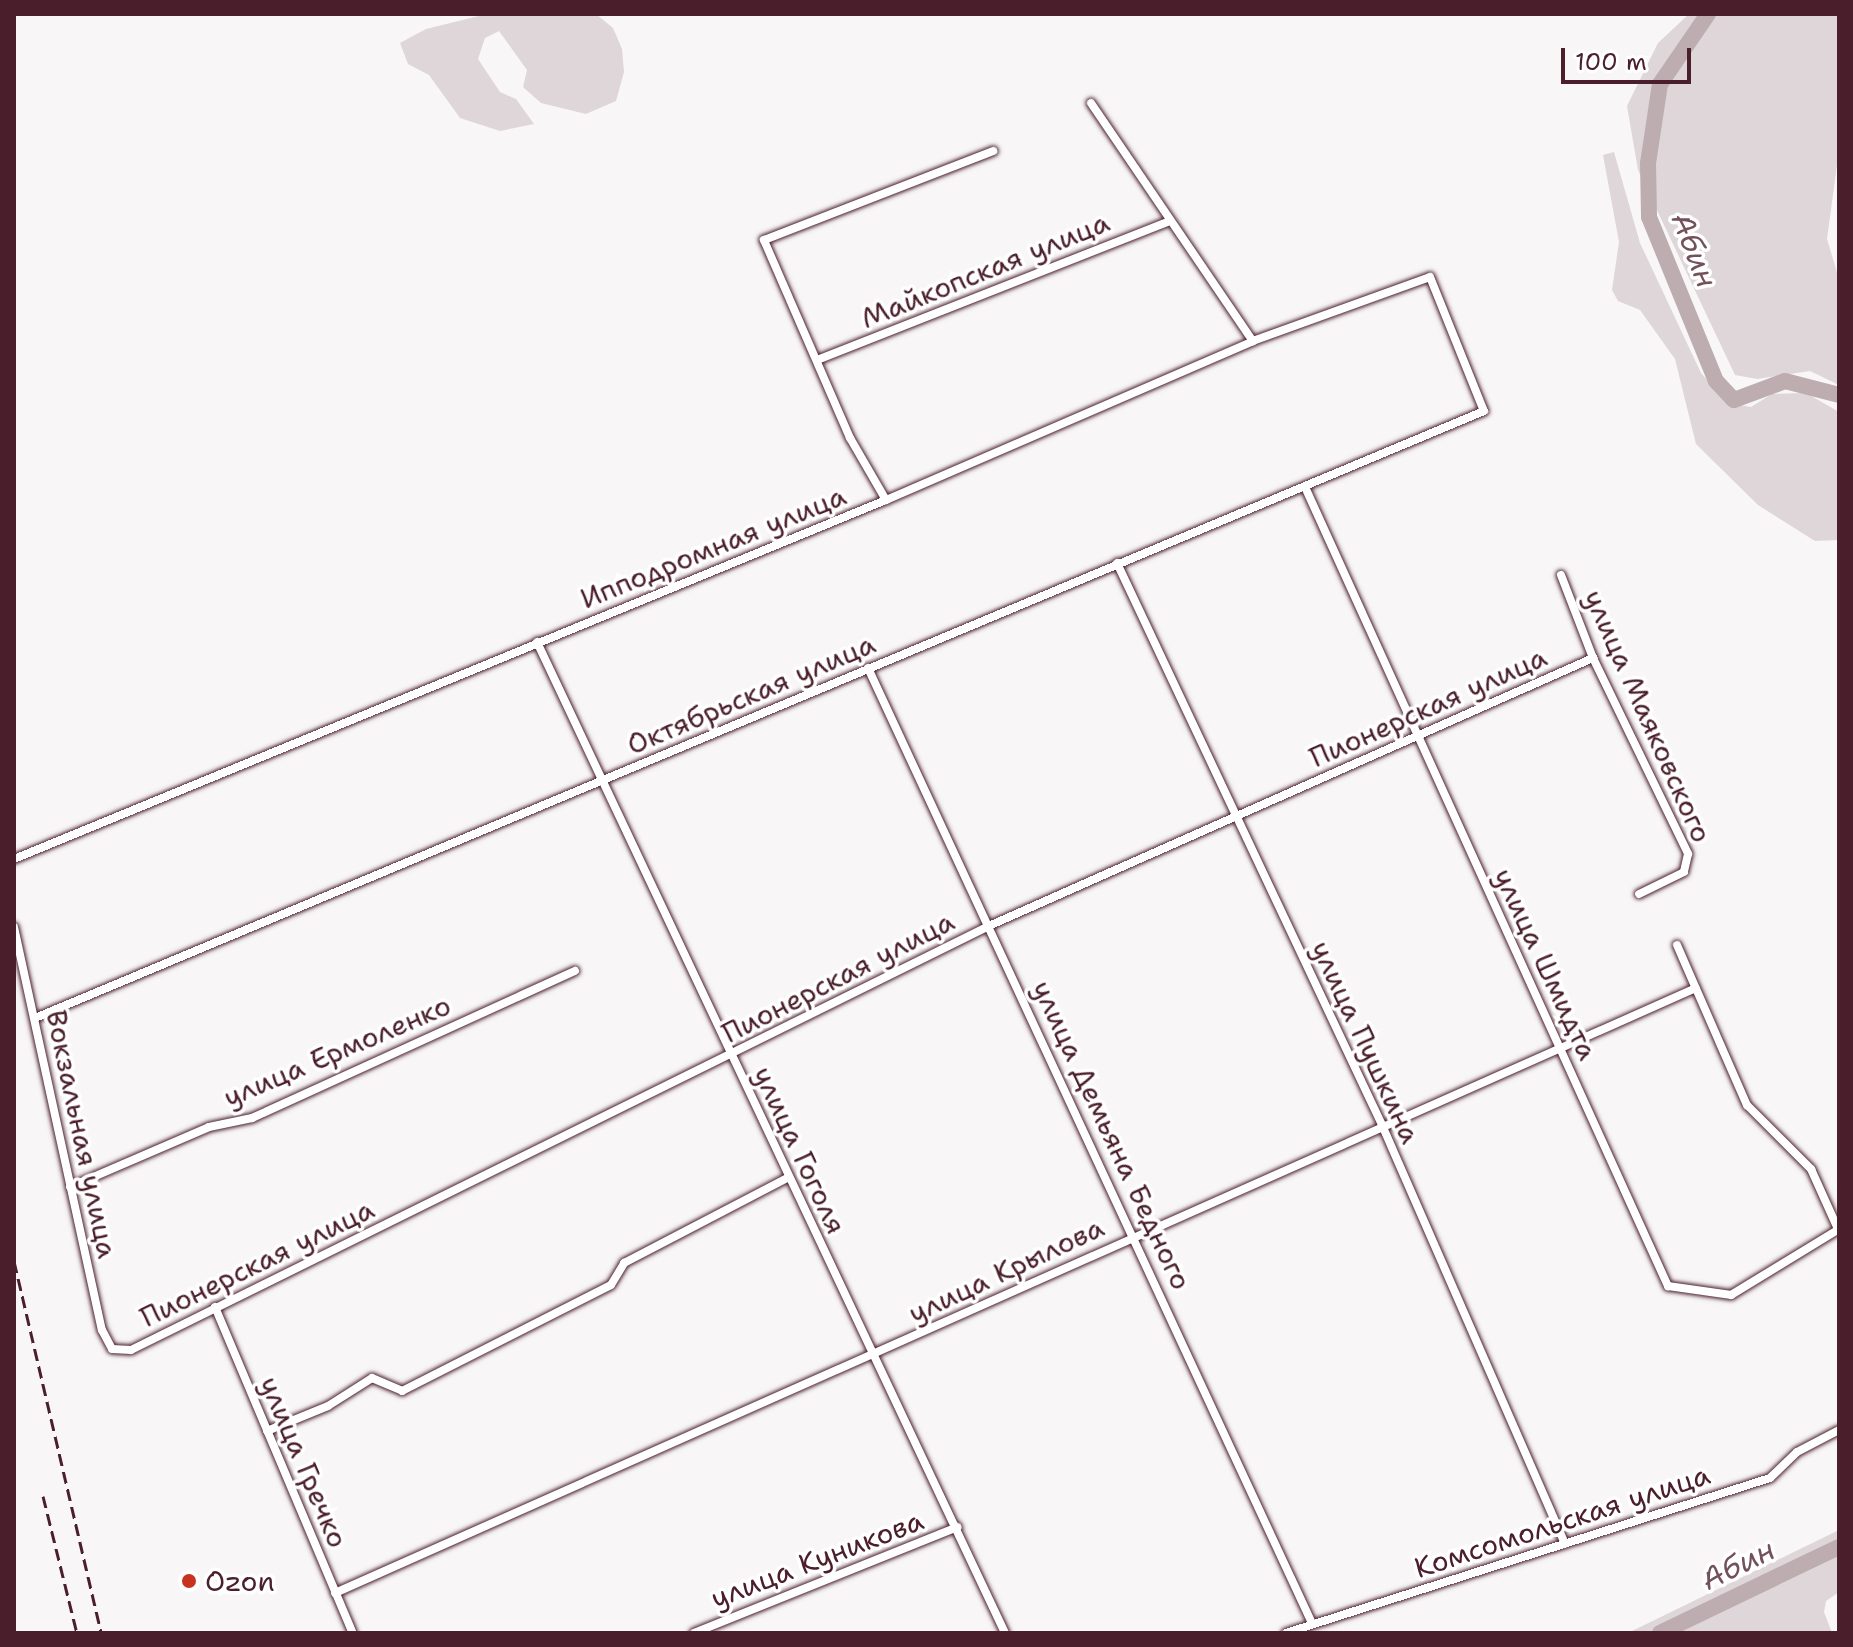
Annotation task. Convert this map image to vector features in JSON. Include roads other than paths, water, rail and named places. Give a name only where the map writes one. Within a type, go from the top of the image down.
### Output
[{"type":"street","points":[[1091,103],[1253,341]]},
{"type":"street","points":[[886,500],[850,438],[764,240],[993,151]]},
{"type":"street","name":"Майкопская улица","points":[[817,360],[1169,221]]},
{"type":"street","name":"Ипподромная улица","points":[[14,859],[886,500],[1253,341],[1430,277],[1484,411]]},
{"type":"street","name":"Октябрьская улица","points":[[35,1018],[1484,411]]},
{"type":"street","name":"улица Шмидта","points":[[1305,487],[1668,1286],[1731,1295],[1838,1229]]},
{"type":"street","name":"улица Пушкина","points":[[1117,563],[1382,1125],[1565,1544]]},
{"type":"street","name":"улица Маяковского","points":[[1561,575],[1593,658],[1688,854],[1684,872],[1639,894]]},
{"type":"street","name":"улица Гоголя","points":[[537,642],[605,780],[787,1178],[958,1527],[1005,1633]]},
{"type":"street","name":"Пионерская улица","points":[[112,1349],[131,1350],[991,925],[1593,658]]},
{"type":"street","name":"улица Демьяна Бедного","points":[[868,668],[991,925],[1312,1623]]},
{"type":"street","name":"Вокзальная улица","points":[[14,927],[102,1330],[112,1349]]},
{"type":"street","points":[[1677,945],[1747,1105],[1811,1169],[1838,1229]]},
{"type":"street","name":"улица Ермоленко","points":[[70,1187],[209,1127],[252,1118],[575,971]]},
{"type":"street","name":"улица Крылова","points":[[335,1593],[1382,1125],[1562,1051],[1696,988]]},
{"type":"street","points":[[267,1431],[328,1406],[372,1378],[402,1391],[611,1285],[624,1263],[787,1178]]},
{"type":"street","name":"улица Гречко","points":[[215,1307],[353,1633]]},
{"type":"street","name":"Комсомольская улица","points":[[1286,1633],[1770,1478],[1797,1452],[1839,1430]]},
{"type":"street","name":"улица Куникова","points":[[694,1633],[958,1527]]},
{"type":"waterway","name":"Абин","points":[[1708,14],[1660,84],[1648,163],[1649,217],[1716,381],[1734,400],[1785,381],[1839,395]]},
{"type":"waterway","name":"Абин","points":[[1660,1633],[1839,1547]]},
{"type":"railway","points":[[14,1261],[101,1633]]},
{"type":"railway","points":[[43,1496],[77,1633]]},
{"type":"place","name":"Ozon","points":[[189,1581]]}]
